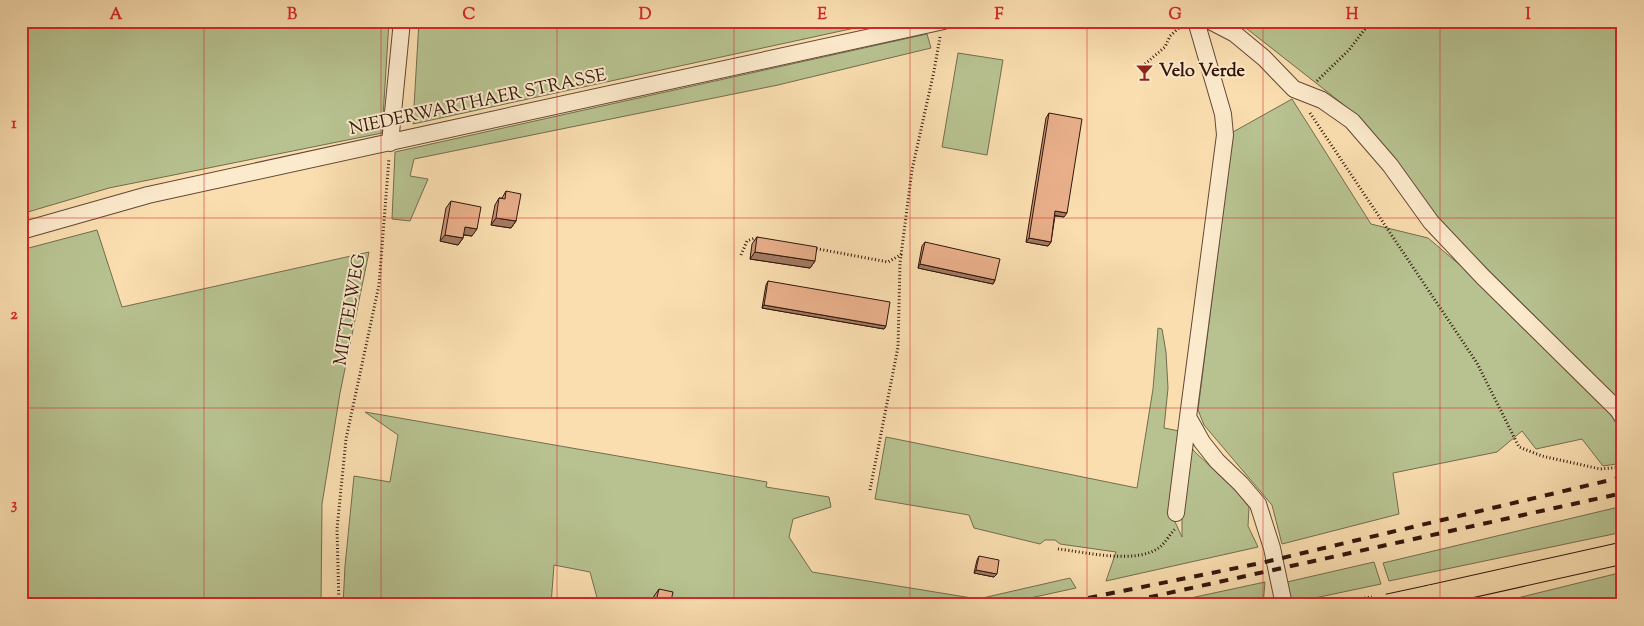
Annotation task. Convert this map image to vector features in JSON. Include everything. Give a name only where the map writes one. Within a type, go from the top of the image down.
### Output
[{"type":"main road","points":[[1383,600],[1430,596],[1623,553]]},
{"type":"street","points":[[390,143],[402,21]]},
{"type":"street","name":"NIEDERWARTHAER STRASSE","points":[[21,230],[148,195],[943,21]]},
{"type":"street","points":[[1176,513],[1225,135],[1223,114],[1196,21]]},
{"type":"street","points":[[1210,21],[1236,34],[1299,91],[1322,100],[1352,121],[1390,165],[1431,222],[1483,277],[1618,410],[1623,418]]},
{"type":"street","points":[[1188,417],[1202,442],[1217,461],[1258,504],[1272,548],[1284,605]]},
{"type":"path","points":[[870,490],[898,347],[902,254],[912,170],[943,21]]},
{"type":"path","points":[[1371,21],[1349,50],[1299,91],[1476,363],[1519,447],[1542,456],[1600,469],[1622,467]]},
{"type":"path","points":[[1620,21],[1623,27]]},
{"type":"path","points":[[1146,64],[1165,47],[1170,36],[1178,27]]},
{"type":"path","name":"MITTELWEG","points":[[339,605],[337,529],[346,439],[380,285],[390,143]]},
{"type":"path","points":[[741,255],[746,241],[756,238],[765,240]]},
{"type":"path","points":[[812,248],[888,262],[902,254]]},
{"type":"path","points":[[1058,549],[1120,556],[1139,556],[1160,547],[1176,528],[1176,513]]},
{"type":"path","points":[[1316,605],[1383,600]]},
{"type":"green space","points":[[21,21],[389,21],[382,133],[109,188],[21,214]]},
{"type":"green space","points":[[419,21],[887,21],[413,124]]},
{"type":"green space","points":[[1237,21],[1623,21],[1623,404],[1430,212],[1358,116]]},
{"type":"green space","points":[[927,34],[931,48],[778,85],[414,159],[410,176],[428,179],[410,221],[392,219],[395,152]]},
{"type":"green space","points":[[958,53],[1003,60],[987,155],[942,147]]},
{"type":"green space","points":[[1292,99],[1371,224],[1428,238],[1467,271],[1609,412],[1623,433],[1623,463],[1603,466],[1582,439],[1536,449],[1522,431],[1497,452],[1393,473],[1399,514],[1282,544],[1272,505],[1204,425],[1198,410],[1233,132]]},
{"type":"green space","points":[[97,230],[122,307],[369,252],[340,393],[322,504],[321,605],[21,605],[21,250]]},
{"type":"green space","points":[[1158,328],[1162,329],[1166,352],[1168,388],[1164,428],[1179,431],[1170,511],[1182,537],[1182,511],[1189,443],[1194,451],[1233,488],[1249,507],[1248,526],[1258,547],[1106,581],[1116,552],[1060,544],[1055,540],[1045,540],[1040,544],[974,528],[969,515],[875,499],[886,437],[1137,488],[1153,389]]},
{"type":"green space","points":[[365,412],[767,482],[766,487],[829,497],[831,507],[793,519],[789,537],[812,572],[978,599],[1070,578],[1076,588],[998,605],[599,605],[590,572],[554,565],[551,604],[553,605],[343,605],[354,476],[390,482],[398,435]]},
{"type":"green space","points":[[1623,506],[1623,532],[1389,581],[1383,563]]},
{"type":"green space","points":[[1374,562],[1381,584],[1291,603],[1287,582]]},
{"type":"green space","points":[[1623,572],[1623,601],[1617,605],[1489,605]]},
{"type":"green space","points":[[1265,582],[1263,605],[1158,605]]},
{"type":"building","points":[[1049,113],[1082,119],[1067,213],[1055,211],[1051,242],[1029,238]]},
{"type":"building","points":[[506,191],[521,194],[516,221],[496,218],[499,198],[505,199]]},
{"type":"building","points":[[451,201],[481,207],[477,229],[465,227],[463,238],[445,235]]},
{"type":"building","points":[[757,237],[817,247],[815,261],[755,252]]},
{"type":"building","points":[[925,242],[1000,259],[995,280],[920,264]]},
{"type":"building","points":[[768,281],[890,302],[886,326],[764,305]]},
{"type":"building","points":[[979,556],[999,560],[997,574],[976,570]]},
{"type":"building","points":[[659,589],[673,592],[670,605],[655,605]]},
{"type":"railway","points":[[1053,605],[1261,563],[1623,477]]},
{"type":"railway","points":[[1114,605],[1623,493]]},
{"type":"place","name":"Velo Verde","points":[[1145,72]]}]
